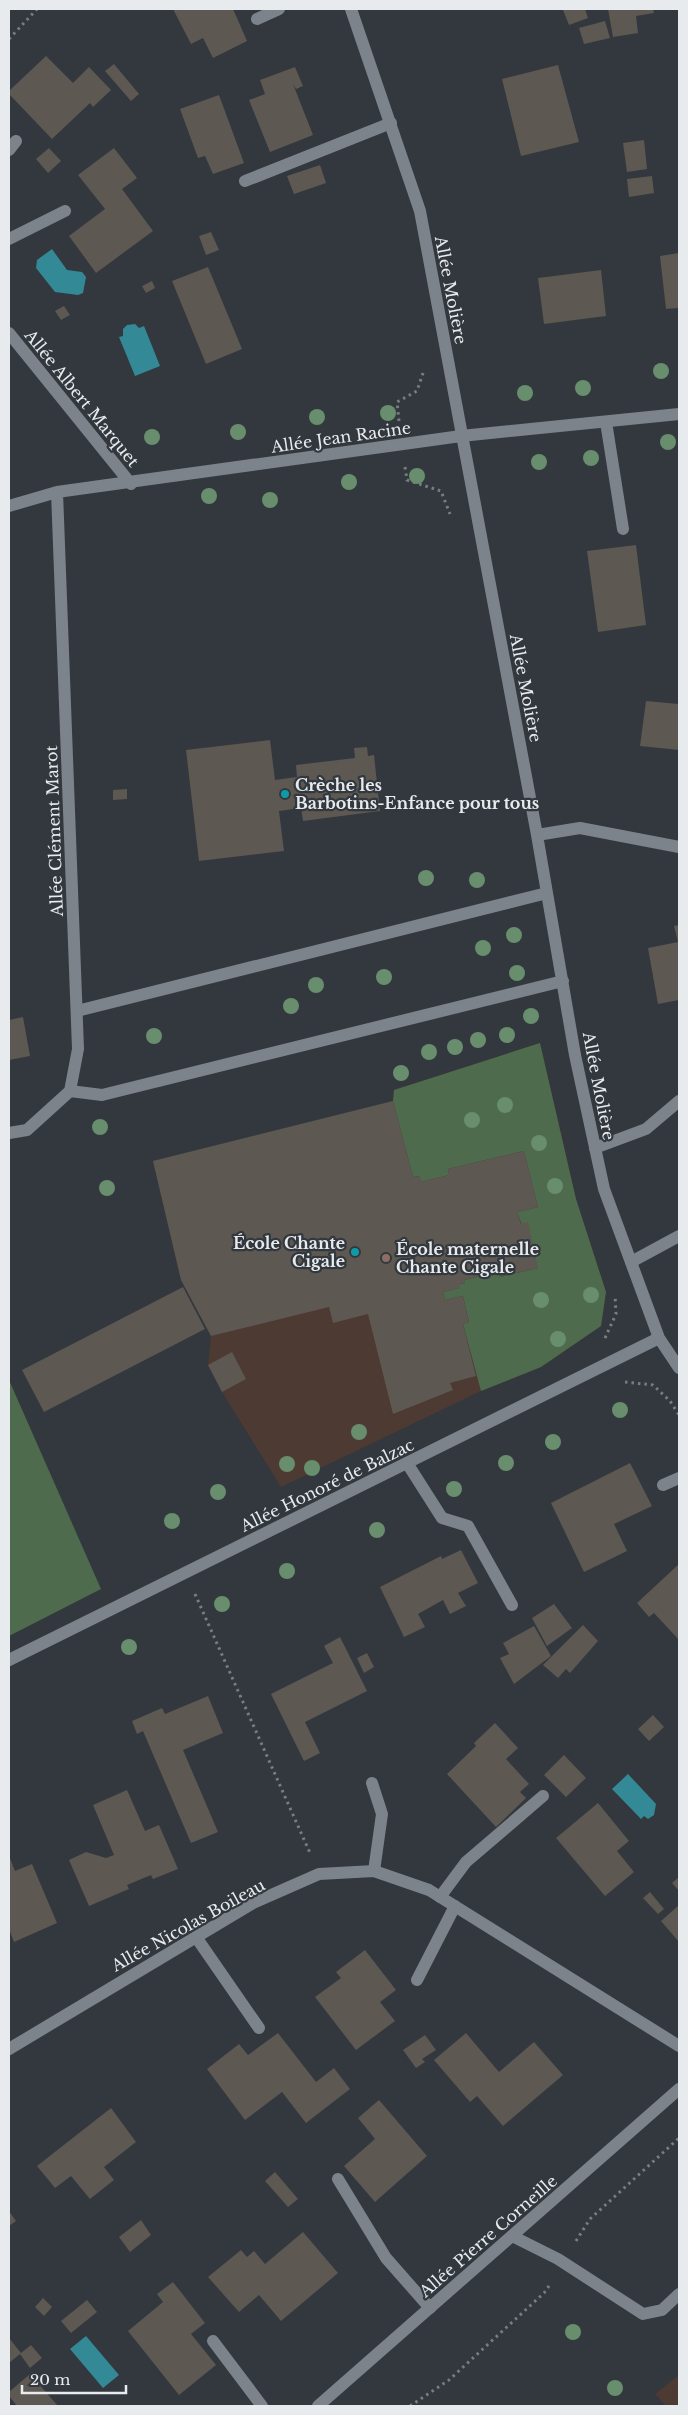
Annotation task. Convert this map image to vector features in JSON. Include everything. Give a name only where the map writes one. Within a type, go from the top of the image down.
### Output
[{"type":"street","points":[[257,19],[279,9]]},
{"type":"street","name":"Allée Molière","points":[[352,9],[420,211],[537,835],[562,981],[604,1189],[659,1338],[679,1368]]},
{"type":"street","points":[[245,181],[390,123]]},
{"type":"street","points":[[9,239],[65,211]]},
{"type":"street","name":"Allée Albert Marquet","points":[[9,333],[131,484]]},
{"type":"street","name":"Allée Jean Racine","points":[[9,506],[58,492],[131,484],[462,436],[679,414]]},
{"type":"street","points":[[606,422],[623,529]]},
{"type":"street","name":"Allée Clément Marot","points":[[58,492],[78,1049],[70,1091]]},
{"type":"street","points":[[537,835],[580,828],[679,847]]},
{"type":"street","points":[[77,1011],[547,893]]},
{"type":"street","points":[[9,1133],[27,1130],[70,1091],[102,1094],[562,981]]},
{"type":"street","points":[[595,1148],[646,1129],[679,1101]]},
{"type":"street","points":[[631,1262],[679,1236]]},
{"type":"street","name":"Allée Honoré de Balzac","points":[[9,1660],[659,1338]]},
{"type":"street","points":[[408,1463],[442,1518],[468,1526],[512,1605]]},
{"type":"street","points":[[663,1485],[679,1478]]},
{"type":"street","points":[[372,1784],[382,1814],[374,1871]]},
{"type":"street","points":[[440,1897],[466,1862],[543,1796]]},
{"type":"street","name":"Allée Nicolas Boileau","points":[[9,2049],[253,1903],[319,1874],[374,1871],[429,1890],[679,2046]]},
{"type":"street","points":[[417,1980],[455,1906]]},
{"type":"street","points":[[196,1937],[259,2028]]},
{"type":"street","name":"Allée Pierre Corneille","points":[[318,2406],[679,2090]]},
{"type":"street","points":[[338,2179],[386,2258],[430,2308]]},
{"type":"street","points":[[512,2236],[558,2259],[643,2314],[662,2310],[679,2294]]},
{"type":"street","points":[[213,2341],[262,2406]]},
{"type":"path","points":[[9,39],[37,9]]},
{"type":"path","points":[[185,1573],[319,1874]]},
{"type":"shaded area","name":"École maternelle Chante Cigale","points":[[540,1043],[576,1199],[606,1292],[601,1326],[541,1367],[481,1391],[281,1487],[222,1392],[208,1365],[211,1336],[181,1280],[153,1161],[393,1101],[394,1090]]},
{"type":"shaded area","points":[[679,2375],[679,2406],[666,2406],[655,2394]]},
{"type":"green space","points":[[540,1043],[576,1199],[606,1292],[601,1326],[541,1367],[481,1391],[463,1324],[469,1322],[463,1296],[445,1300],[443,1292],[459,1288],[459,1284],[465,1283],[464,1280],[499,1272],[500,1277],[538,1268],[517,1212],[538,1207],[524,1151],[448,1169],[449,1175],[421,1182],[419,1176],[413,1177],[393,1101],[394,1090]]},
{"type":"green space","points":[[9,1380],[101,1589],[9,1636]]},
{"type":"water","points":[[52,249],[67,270],[82,272],[86,277],[83,293],[78,295],[55,292],[36,268],[37,260]]},
{"type":"water","points":[[135,324],[139,328],[144,326],[160,366],[135,376],[119,337],[123,336],[123,329],[127,325]]},
{"type":"water","points":[[628,1774],[656,1804],[654,1815],[648,1819],[644,1816],[641,1819],[612,1789]]},
{"type":"water","points":[[86,2336],[119,2375],[103,2388],[70,2349]]},
{"type":"building","points":[[173,9],[233,9],[247,41],[213,58],[203,38],[191,44]]},
{"type":"building","points":[[585,9],[588,18],[569,25],[563,10]]},
{"type":"building","points":[[608,9],[653,9],[654,13],[636,16],[638,33],[613,37]]},
{"type":"building","points":[[605,21],[610,38],[584,44],[579,28]]},
{"type":"building","points":[[46,56],[73,83],[89,67],[111,90],[93,107],[90,103],[52,139],[9,94],[9,91]]},
{"type":"building","points":[[114,64],[139,94],[131,101],[105,71]]},
{"type":"building","points":[[558,65],[579,142],[521,156],[502,79]]},
{"type":"building","points":[[295,67],[303,86],[296,89],[293,84],[313,135],[270,152],[249,100],[265,94],[260,80]]},
{"type":"building","points":[[219,95],[244,163],[213,174],[205,156],[198,158],[180,109]]},
{"type":"building","points":[[644,140],[647,169],[627,172],[623,143]]},
{"type":"building","points":[[49,148],[61,161],[48,173],[36,159]]},
{"type":"building","points":[[114,148],[137,178],[122,189],[153,231],[96,273],[69,236],[105,209],[78,175]]},
{"type":"building","points":[[320,165],[326,183],[294,194],[287,176]]},
{"type":"building","points":[[652,176],[654,193],[629,197],[627,179]]},
{"type":"building","points":[[211,232],[219,250],[206,255],[199,236]]},
{"type":"building","points":[[679,253],[679,308],[666,309],[660,256]]},
{"type":"building","points":[[208,267],[242,349],[206,364],[172,281]]},
{"type":"building","points":[[601,270],[606,316],[544,324],[538,278]]},
{"type":"building","points":[[152,281],[155,288],[146,293],[142,286]]},
{"type":"building","points":[[64,306],[70,315],[61,320],[55,311]]},
{"type":"building","points":[[636,545],[646,625],[598,632],[587,551]]},
{"type":"building","points":[[646,701],[679,704],[679,750],[640,746]]},
{"type":"building","name":"Crèche les Barbotins-Enfance pour tous","points":[[270,740],[275,780],[297,777],[296,765],[355,758],[354,748],[367,747],[368,756],[374,755],[380,811],[303,821],[301,808],[279,811],[284,851],[199,861],[186,750]]},
{"type":"building","points":[[127,789],[127,799],[113,800],[113,790]]},
{"type":"building","points":[[679,925],[679,1000],[658,1004],[648,948],[678,942],[674,926]]},
{"type":"building","points":[[23,1017],[30,1056],[9,1060],[9,1020]]},
{"type":"building","name":"École Chante Cigale","points":[[393,1101],[413,1177],[420,1176],[421,1182],[449,1175],[448,1169],[524,1151],[538,1207],[517,1212],[521,1224],[528,1222],[538,1268],[500,1277],[499,1272],[464,1280],[465,1283],[459,1284],[460,1288],[443,1292],[445,1300],[463,1296],[469,1323],[463,1324],[476,1376],[450,1383],[453,1390],[393,1414],[368,1314],[333,1323],[329,1307],[211,1336],[181,1280],[153,1161]]},
{"type":"building","points":[[183,1287],[205,1329],[44,1412],[22,1370]]},
{"type":"building","points":[[232,1352],[246,1379],[222,1392],[208,1365]]},
{"type":"building","points":[[630,1463],[652,1506],[614,1524],[627,1551],[584,1572],[551,1503]]},
{"type":"building","points":[[461,1550],[478,1583],[458,1593],[466,1606],[450,1614],[443,1600],[418,1614],[425,1627],[404,1637],[380,1587],[441,1556],[442,1559]]},
{"type":"building","points":[[679,1564],[679,1640],[654,1613],[649,1617],[637,1603]]},
{"type":"building","points":[[554,1604],[572,1628],[547,1646],[532,1618]]},
{"type":"building","points":[[583,1625],[598,1641],[570,1673],[566,1669],[558,1678],[543,1665]]},
{"type":"building","points":[[534,1626],[551,1656],[514,1684],[500,1658],[509,1654],[503,1643]]},
{"type":"building","points":[[340,1637],[367,1691],[305,1722],[320,1753],[304,1761],[271,1694],[333,1663],[324,1646]]},
{"type":"building","points":[[367,1653],[374,1667],[364,1673],[357,1658]]},
{"type":"building","points":[[208,1696],[223,1733],[183,1750],[218,1832],[191,1843],[143,1731],[137,1734],[132,1721],[162,1708],[165,1714]]},
{"type":"building","points":[[653,1715],[664,1727],[649,1741],[638,1729]]},
{"type":"building","points":[[495,1723],[518,1748],[506,1759],[529,1784],[520,1792],[526,1798],[496,1827],[447,1774],[476,1746],[474,1743]]},
{"type":"building","points":[[564,1755],[586,1778],[566,1797],[544,1775]]},
{"type":"building","points":[[127,1790],[145,1831],[159,1825],[178,1869],[153,1879],[151,1875],[127,1885],[129,1889],[89,1906],[69,1860],[86,1852],[106,1858],[114,1855],[93,1805]]},
{"type":"building","points":[[598,1803],[629,1841],[617,1851],[634,1872],[605,1896],[556,1838]]},
{"type":"building","points":[[9,1856],[15,1871],[32,1864],[57,1923],[14,1942],[9,1929]]},
{"type":"building","points":[[679,1877],[679,1891],[672,1883]]},
{"type":"building","points":[[650,1892],[664,1909],[658,1914],[643,1898]]},
{"type":"building","points":[[679,1905],[679,1942],[661,1921]]},
{"type":"building","points":[[365,1950],[396,1990],[380,2002],[395,2021],[356,2050],[315,1997],[341,1978],[336,1972]]},
{"type":"building","points":[[278,2033],[316,2082],[334,2068],[350,2089],[306,2123],[282,2092],[245,2120],[207,2069],[239,2044],[248,2055]]},
{"type":"building","points":[[466,2033],[499,2072],[534,2042],[563,2075],[503,2126],[477,2096],[470,2102],[434,2060]]},
{"type":"building","points":[[425,2035],[436,2050],[422,2059],[425,2062],[416,2068],[403,2050]]},
{"type":"building","points":[[379,2100],[427,2156],[375,2202],[344,2166],[375,2139],[358,2118]]},
{"type":"building","points":[[111,2108],[136,2142],[104,2167],[114,2180],[90,2199],[71,2176],[55,2188],[37,2166]]},
{"type":"building","points":[[275,2172],[298,2199],[288,2207],[265,2181]]},
{"type":"building","points":[[9,2211],[16,2221],[9,2226]]},
{"type":"building","points":[[141,2220],[151,2235],[130,2252],[119,2237]]},
{"type":"building","points":[[303,2232],[338,2273],[281,2321],[259,2295],[239,2312],[208,2277],[241,2250],[247,2257],[254,2251],[265,2264]]},
{"type":"building","points":[[173,2282],[205,2323],[191,2334],[216,2365],[179,2395],[128,2331],[163,2302],[157,2294]]},
{"type":"building","points":[[43,2298],[52,2307],[44,2316],[35,2307]]},
{"type":"building","points":[[87,2300],[97,2312],[71,2333],[61,2321]]},
{"type":"building","points":[[9,2338],[21,2353],[31,2345],[42,2358],[30,2368],[20,2354],[9,2363]]},
{"type":"building","points":[[30,2374],[58,2406],[17,2406],[9,2396],[9,2392]]},
{"type":"place","name":"Crèche les Barbotins-Enfance pour tous","points":[[285,794]]},
{"type":"place","name":"École Chante Cigale","points":[[355,1252]]},
{"type":"place","name":"École maternelle Chante Cigale","points":[[386,1258]]}]
